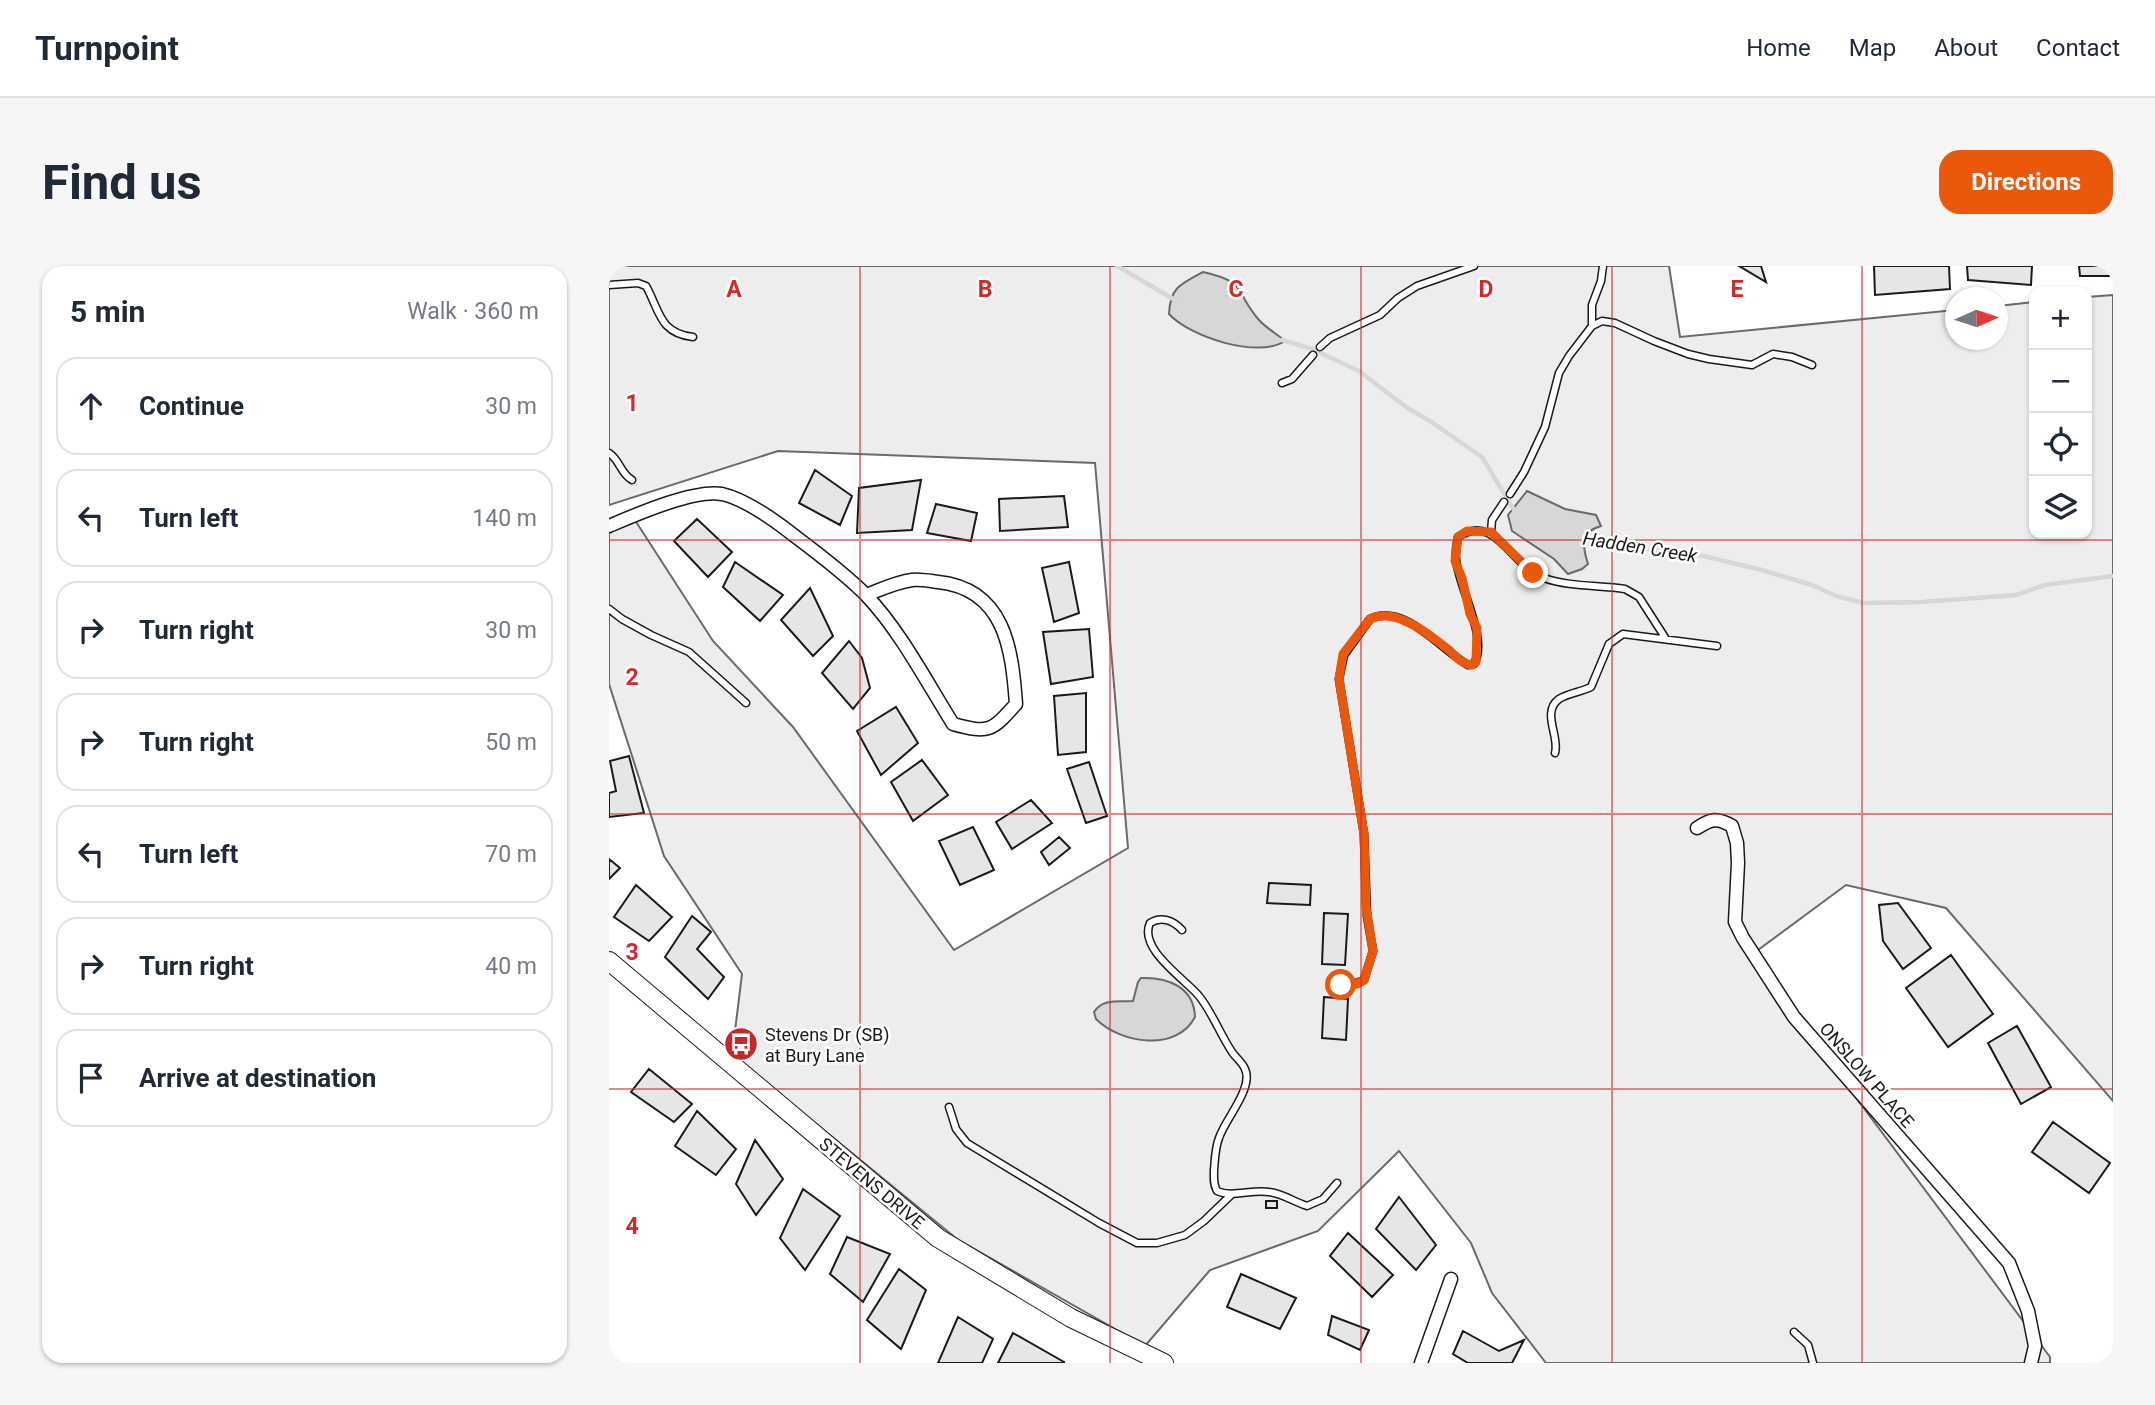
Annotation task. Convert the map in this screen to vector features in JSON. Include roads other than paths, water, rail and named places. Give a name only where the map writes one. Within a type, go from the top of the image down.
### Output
[{"type":"street","points":[[609,526],[652,508],[687,498],[721,494],[768,515],[818,553],[866,595],[895,632],[953,724],[977,731],[997,726],[1016,704],[1013,663],[1000,621],[978,595],[957,584],[913,580],[866,595]]},
{"type":"street","name":"ONSLOW PLACE","points":[[1697,828],[1710,819],[1722,820],[1732,826],[1737,843],[1738,863],[1735,922],[1742,938],[1794,1017],[2009,1263],[2028,1311],[2035,1346],[2031,1363]]},
{"type":"street","name":"STEVENS DRIVE","points":[[609,961],[938,1238],[1071,1318],[1164,1363]]},
{"type":"street","points":[[1422,1363],[1451,1279]]},
{"type":"lane","points":[[1320,347],[1330,338],[1380,315],[1398,298],[1417,286],[1474,266]]},
{"type":"lane","points":[[1592,326],[1592,305],[1601,281],[1603,266]]},
{"type":"lane","points":[[609,285],[638,283],[646,286],[669,329],[693,337]]},
{"type":"lane","points":[[1510,494],[1545,427],[1559,373],[1592,326],[1602,321],[1615,323],[1654,341],[1709,359],[1752,365],[1773,354],[1792,357],[1812,365]]},
{"type":"lane","points":[[1282,383],[1292,379],[1313,355]]},
{"type":"lane","points":[[609,453],[617,460],[622,472],[632,480]]},
{"type":"lane","points":[[1491,532],[1492,520],[1504,502]]},
{"type":"lane","points":[[1341,985],[1357,984],[1364,980],[1373,951],[1366,906],[1364,834],[1340,686],[1343,654],[1370,619],[1389,615],[1402,618],[1465,664],[1473,664],[1478,652],[1477,628],[1470,614],[1462,578],[1455,561],[1456,548],[1458,537],[1467,531],[1491,532],[1527,568],[1544,578],[1618,588],[1633,593],[1639,597],[1666,639]]},
{"type":"lane","points":[[609,609],[651,635],[686,649],[746,703]]},
{"type":"lane","points":[[1555,753],[1557,738],[1551,718],[1555,704],[1560,699],[1591,687],[1612,640],[1623,634],[1717,646]]},
{"type":"lane","points":[[1182,930],[1174,923],[1158,919],[1150,923],[1148,933],[1160,957],[1203,1001],[1246,1073],[1247,1080],[1220,1135],[1216,1149],[1214,1185],[1221,1193],[1273,1192],[1307,1206],[1323,1199],[1337,1183]]},
{"type":"lane","points":[[949,1107],[956,1129],[967,1143],[1137,1243],[1157,1243],[1185,1235],[1232,1194]]},
{"type":"lane","points":[[1794,1332],[1808,1345],[1813,1363]]},
{"type":"waterway","name":"Hadden Creek","points":[[1117,266],[1175,300]]},
{"type":"waterway","name":"Hadden Creek","points":[[1282,340],[1312,349],[1359,371],[1406,407],[1482,457],[1514,510]]},
{"type":"waterway","name":"Hadden Creek","points":[[1579,539],[1589,543],[1695,554],[1762,570],[1864,603],[2016,595],[2045,585],[2113,576]]},
{"type":"place","name":"Stevens Dr (SB) at Bury Lane","points":[[741,1044]]}]
